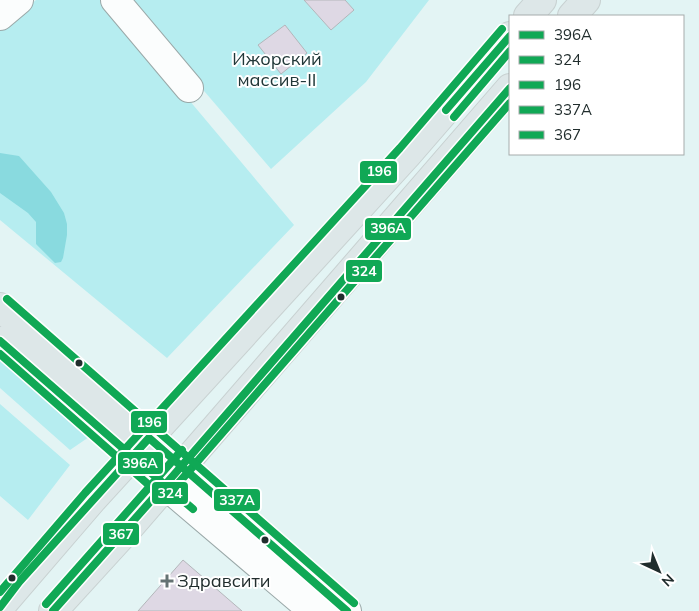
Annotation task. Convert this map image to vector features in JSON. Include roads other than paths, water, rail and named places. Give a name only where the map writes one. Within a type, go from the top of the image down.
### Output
[{"type":"main road","points":[[529,15],[542,0]]},
{"type":"main road","points":[[573,15],[586,0]]},
{"type":"main road","points":[[0,607],[19,582],[407,155],[509,37]]},
{"type":"main road","points":[[53,611],[509,89]]},
{"type":"main road","points":[[0,307],[141,447],[173,475]]},
{"type":"main road","points":[[0,341],[141,447]]},
{"type":"street","points":[[0,16],[19,0]]},
{"type":"street","points":[[115,0],[189,88]]},
{"type":"street","points":[[173,475],[313,611]]},
{"type":"street","points":[[173,475],[347,611]]},
{"type":"place","name":"Здравсити","points":[[167,581]]},
{"type":"park label","name":"Ижорский массив-II","points":[[277,69]]}]
